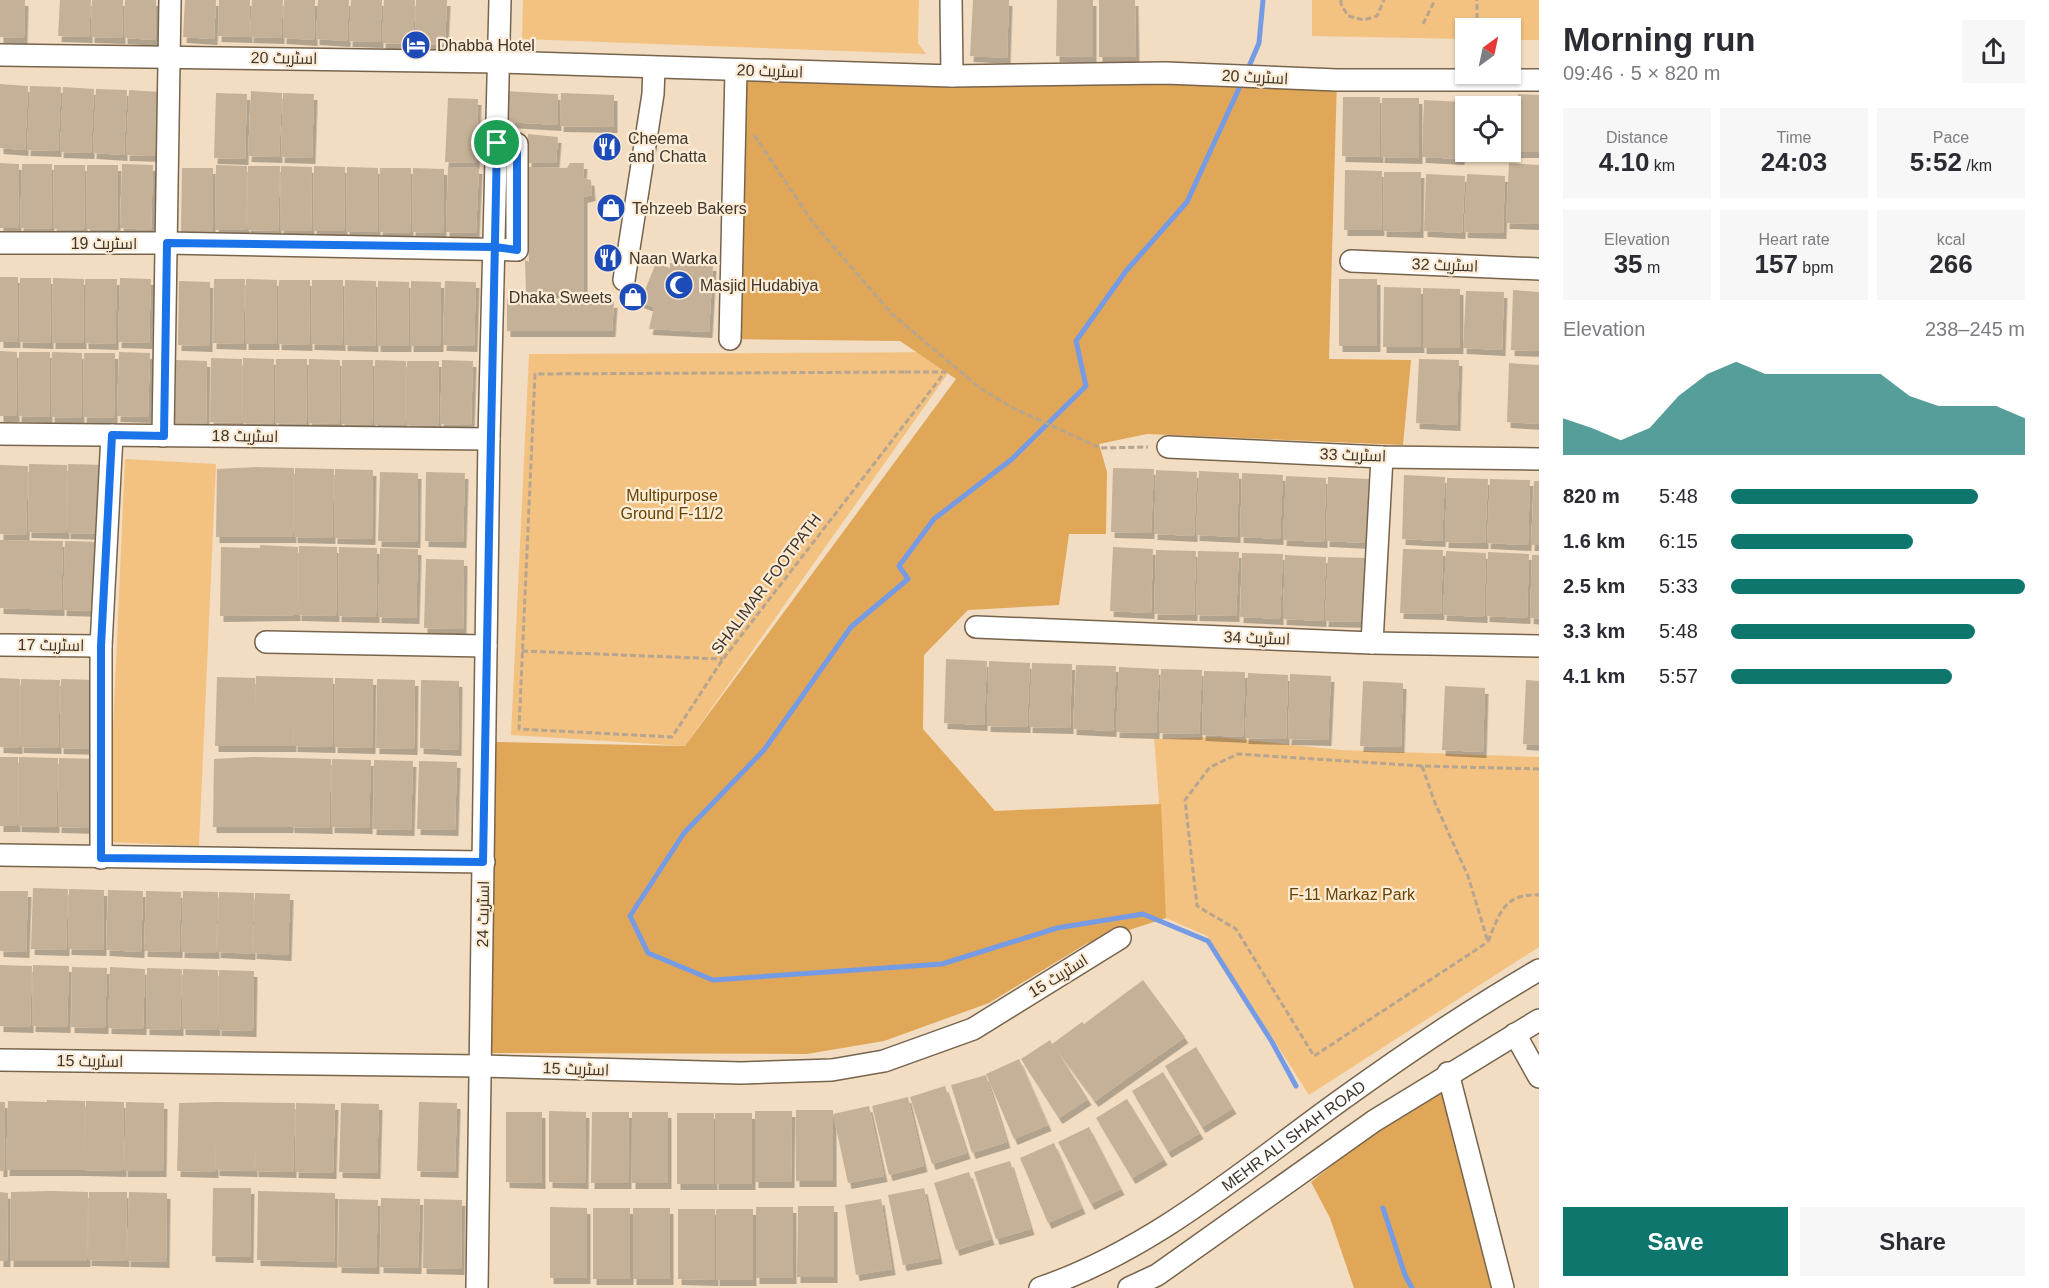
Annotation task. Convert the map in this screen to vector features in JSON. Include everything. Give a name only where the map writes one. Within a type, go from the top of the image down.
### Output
[{"type":"street","points":[[164,436],[170,0]]},
{"type":"street","name":"اسٹریٹ 24","points":[[477,1288],[489,439],[500,0]]},
{"type":"street","points":[[951,0],[952,76]]},
{"type":"street","name":"اسٹریٹ 20","points":[[0,55],[499,62],[952,76],[1166,73],[1283,79],[1539,80]]},
{"type":"street","points":[[624,280],[653,94],[654,68]]},
{"type":"street","points":[[730,339],[736,70]]},
{"type":"street","name":"اسٹریٹ 19","points":[[0,243],[495,247]]},
{"type":"street","name":"اسٹریٹ 32","points":[[1351,261],[1539,269]]},
{"type":"street","name":"اسٹریٹ 18","points":[[0,434],[489,439]]},
{"type":"street","points":[[101,858],[101,646],[112,435]]},
{"type":"street","name":"اسٹریٹ 33","points":[[1168,447],[1382,457],[1539,459]]},
{"type":"street","points":[[1372,643],[1382,457]]},
{"type":"street","name":"اسٹریٹ 34","points":[[976,627],[1372,643],[1539,646]]},
{"type":"street","points":[[266,642],[486,646]]},
{"type":"street","name":"اسٹریٹ 17","points":[[0,645],[101,646]]},
{"type":"street","points":[[0,855],[483,862]]},
{"type":"street","name":"اسٹریٹ 15","points":[[0,1060],[480,1066],[788,1073],[832,1070],[884,1060],[973,1029],[1120,938]]},
{"type":"street","name":"MEHR ALI SHAH ROAD","points":[[1040,1288],[1138,1245],[1258,1163],[1339,1101],[1411,1051],[1539,970]]},
{"type":"street","points":[[1129,1288],[1157,1275],[1374,1121],[1448,1073],[1539,1020]]},
{"type":"street","points":[[1515,1035],[1539,1077]]},
{"type":"street","points":[[1448,1073],[1503,1288]]},
{"type":"path","points":[[1341,0],[1348,16],[1365,20],[1377,16],[1384,0]]},
{"type":"path","points":[[1423,24],[1435,0]]},
{"type":"path","points":[[1477,0],[1477,18]]},
{"type":"path","points":[[748,126],[814,224],[892,314],[980,388],[1013,408],[1100,448],[1168,447]]},
{"type":"path","name":"SHALIMAR FOOTPATH","points":[[945,372],[723,659],[672,737],[519,729],[522,651],[535,374],[945,372]]},
{"type":"path","points":[[522,651],[723,659]]},
{"type":"path","points":[[1539,769],[1422,766],[1238,754],[1210,766],[1185,800],[1197,906],[1236,929],[1314,1056],[1488,942],[1502,907],[1523,894],[1539,895]]},
{"type":"path","points":[[1422,766],[1435,803],[1468,876],[1488,942]]},
{"type":"green space","points":[[523,0],[919,0],[918,43],[926,54],[522,39]]},
{"type":"green space","points":[[1312,0],[1539,0],[1539,40],[1521,40],[1521,18],[1455,18],[1455,39],[1312,36]]},
{"type":"green space","name":"Multipurpose Ground F-11/2","points":[[963,352],[685,746],[511,735],[529,354]]},
{"type":"green space","points":[[125,459],[216,464],[199,846],[108,842]]},
{"type":"green space","name":"F-11 Markaz Park","points":[[1217,737],[1341,750],[1539,757],[1539,947],[1309,1095],[1207,936],[1166,918],[1154,739]]},
{"type":"shaded area","points":[[736,70],[1337,80],[1329,359],[1411,360],[1403,445],[1147,434],[1099,444],[1107,472],[1106,534],[1069,534],[1059,605],[968,610],[924,655],[923,729],[995,811],[1161,804],[1166,918],[1086,944],[989,1003],[884,1041],[807,1054],[491,1053],[495,742],[685,746],[956,379],[900,341],[730,339]]},
{"type":"shaded area","points":[[1448,1073],[1493,1288],[1354,1288],[1330,1218],[1311,1182]]},
{"type":"building","points":[[0,0],[25,0],[24,38],[0,37]]},
{"type":"building","points":[[60,0],[91,0],[89,37],[58,36]]},
{"type":"building","points":[[92,0],[123,0],[122,38],[91,37]]},
{"type":"building","points":[[125,0],[156,0],[155,40],[124,38]]},
{"type":"building","points":[[185,0],[216,0],[214,39],[183,37]]},
{"type":"building","points":[[219,0],[250,0],[249,37],[218,36]]},
{"type":"building","points":[[252,0],[283,0],[281,38],[250,37]]},
{"type":"building","points":[[284,0],[315,0],[314,40],[283,38]]},
{"type":"building","points":[[318,0],[349,0],[347,41],[316,39]]},
{"type":"building","points":[[351,0],[382,0],[380,42],[349,41]]},
{"type":"building","points":[[384,0],[415,0],[413,44],[382,43]]},
{"type":"building","points":[[416,0],[447,0],[445,45],[415,44]]},
{"type":"building","points":[[973,0],[1009,0],[1007,58],[970,56]]},
{"type":"building","points":[[1057,0],[1093,0],[1093,57],[1056,56]]},
{"type":"building","points":[[1099,0],[1135,0],[1136,57],[1099,57]]},
{"type":"building","points":[[0,84],[28,86],[25,150],[0,148]]},
{"type":"building","points":[[30,86],[61,87],[58,151],[27,150]]},
{"type":"building","points":[[63,87],[94,89],[91,153],[60,152]]},
{"type":"building","points":[[96,89],[127,90],[124,155],[93,153]]},
{"type":"building","points":[[129,90],[160,92],[157,156],[126,155]]},
{"type":"building","points":[[251,91],[282,93],[279,157],[248,156]]},
{"type":"building","points":[[505,91],[558,94],[558,125],[506,122]]},
{"type":"building","points":[[216,93],[247,94],[245,159],[214,158]]},
{"type":"building","points":[[283,93],[314,94],[312,158],[281,157]]},
{"type":"building","points":[[561,93],[614,95],[614,127],[560,126]]},
{"type":"building","points":[[1518,94],[1539,95],[1539,152],[1521,152],[1521,96]]},
{"type":"building","points":[[1343,97],[1380,97],[1380,157],[1342,156]]},
{"type":"building","points":[[448,98],[478,99],[476,163],[445,162]]},
{"type":"building","points":[[1382,98],[1419,98],[1419,158],[1381,157]]},
{"type":"building","points":[[1424,100],[1455,102],[1455,159],[1422,157]]},
{"type":"building","points":[[528,134],[558,137],[556,163],[528,163]]},
{"type":"building","points":[[0,163],[19,164],[18,228],[0,228]]},
{"type":"building","points":[[570,163],[584,163],[583,178],[591,180],[592,195],[584,197],[584,293],[526,292],[525,260],[529,262],[526,217],[529,167],[567,168]]},
{"type":"building","points":[[1509,163],[1539,165],[1539,224],[1506,223]]},
{"type":"building","points":[[22,164],[52,164],[51,229],[20,228]]},
{"type":"building","points":[[122,164],[153,165],[151,230],[120,228]]},
{"type":"building","points":[[54,165],[85,165],[84,230],[53,229]]},
{"type":"building","points":[[87,165],[118,165],[117,230],[86,229]]},
{"type":"building","points":[[216,165],[247,166],[246,230],[215,230]]},
{"type":"building","points":[[248,166],[280,166],[278,231],[247,230]]},
{"type":"building","points":[[281,166],[312,167],[311,231],[280,231]]},
{"type":"building","points":[[314,166],[345,167],[344,231],[313,231]]},
{"type":"building","points":[[347,167],[378,168],[377,232],[346,232]]},
{"type":"building","points":[[448,167],[479,168],[476,233],[446,232]]},
{"type":"building","points":[[182,168],[213,168],[212,233],[181,232]]},
{"type":"building","points":[[380,168],[411,168],[410,233],[379,232]]},
{"type":"building","points":[[413,168],[444,169],[443,233],[412,232]]},
{"type":"building","points":[[1345,170],[1382,171],[1381,230],[1344,230]]},
{"type":"building","points":[[1384,172],[1421,172],[1420,232],[1383,231]]},
{"type":"building","points":[[1426,174],[1465,176],[1462,233],[1424,231]]},
{"type":"building","points":[[1467,174],[1505,176],[1503,233],[1464,232]]},
{"type":"building","name":"Masjid Hudabiya","points":[[656,263],[670,268],[670,263],[713,265],[709,332],[649,329],[654,307],[640,302]]},
{"type":"building","points":[[0,277],[18,277],[17,342],[0,342]]},
{"type":"building","points":[[20,278],[51,278],[50,343],[19,342]]},
{"type":"building","points":[[53,278],[84,279],[83,343],[52,343]]},
{"type":"building","points":[[120,278],[151,279],[149,343],[118,342]]},
{"type":"building","points":[[85,279],[117,279],[115,344],[85,343]]},
{"type":"building","points":[[214,279],[245,279],[243,344],[213,343]]},
{"type":"building","points":[[246,279],[277,280],[276,344],[245,344]]},
{"type":"building","points":[[1339,279],[1377,279],[1377,346],[1339,346]]},
{"type":"building","points":[[279,280],[310,280],[309,345],[278,344]]},
{"type":"building","points":[[312,280],[343,280],[342,345],[311,344]]},
{"type":"building","points":[[345,280],[376,281],[375,346],[344,345]]},
{"type":"building","points":[[179,281],[210,282],[209,346],[178,345]]},
{"type":"building","points":[[378,281],[409,282],[408,346],[377,346]]},
{"type":"building","points":[[411,281],[441,282],[440,346],[410,346]]},
{"type":"building","points":[[445,281],[476,282],[474,346],[443,345]]},
{"type":"building","points":[[1384,287],[1421,288],[1421,347],[1383,347]]},
{"type":"building","points":[[1423,288],[1460,289],[1460,348],[1423,348]]},
{"type":"building","points":[[1513,290],[1539,292],[1539,351],[1511,350]]},
{"type":"building","points":[[1466,291],[1504,292],[1502,350],[1463,348]]},
{"type":"building","points":[[507,299],[614,302],[612,331],[507,331]]},
{"type":"building","points":[[0,351],[17,352],[16,416],[0,416]]},
{"type":"building","points":[[19,352],[50,352],[49,417],[18,416]]},
{"type":"building","points":[[52,352],[82,353],[81,418],[51,417]]},
{"type":"building","points":[[119,352],[150,353],[148,417],[117,416]]},
{"type":"building","points":[[84,353],[115,353],[114,418],[83,417]]},
{"type":"building","points":[[211,358],[242,359],[241,423],[210,422]]},
{"type":"building","points":[[243,358],[274,359],[273,424],[242,423]]},
{"type":"building","points":[[276,359],[307,359],[306,424],[275,423]]},
{"type":"building","points":[[309,359],[340,360],[339,424],[308,423]]},
{"type":"building","points":[[1419,359],[1459,360],[1457,425],[1416,423]]},
{"type":"building","points":[[176,360],[207,361],[206,425],[175,425]]},
{"type":"building","points":[[342,360],[373,360],[372,425],[341,424]]},
{"type":"building","points":[[375,360],[406,361],[405,425],[374,425]]},
{"type":"building","points":[[442,360],[473,361],[471,425],[440,424]]},
{"type":"building","points":[[407,361],[439,361],[438,426],[406,425]]},
{"type":"building","points":[[1509,363],[1539,365],[1539,424],[1507,422]]},
{"type":"building","points":[[29,464],[67,465],[66,533],[28,532]]},
{"type":"building","points":[[68,464],[107,465],[105,534],[67,533]]},
{"type":"building","points":[[0,465],[28,466],[26,535],[0,534]]},
{"type":"building","points":[[294,468],[293,537],[216,537],[217,469]]},
{"type":"building","points":[[295,468],[334,469],[332,538],[294,537]]},
{"type":"building","points":[[1113,468],[1154,469],[1151,533],[1111,532]]},
{"type":"building","points":[[335,469],[373,470],[372,539],[334,538]]},
{"type":"building","points":[[1156,470],[1197,472],[1194,536],[1154,534]]},
{"type":"building","points":[[1199,471],[1239,473],[1237,537],[1196,535]]},
{"type":"building","points":[[380,472],[418,473],[417,542],[378,541]]},
{"type":"building","points":[[426,472],[465,473],[463,542],[425,541]]},
{"type":"building","points":[[1242,473],[1283,475],[1280,539],[1240,537]]},
{"type":"building","points":[[1404,475],[1445,477],[1442,541],[1402,539]]},
{"type":"building","points":[[1286,476],[1326,478],[1324,542],[1283,540]]},
{"type":"building","points":[[1328,477],[1369,479],[1366,543],[1326,541]]},
{"type":"building","points":[[1447,478],[1488,479],[1485,543],[1445,542]]},
{"type":"building","points":[[1490,479],[1530,480],[1528,545],[1487,543]]},
{"type":"building","points":[[1534,481],[1539,481],[1539,545],[1531,545]]},
{"type":"building","points":[[0,540],[63,541],[61,610],[0,608]]},
{"type":"building","points":[[65,541],[103,542],[101,611],[63,610]]},
{"type":"building","points":[[260,545],[298,547],[297,615],[220,616],[221,547],[260,548]]},
{"type":"building","points":[[299,546],[337,547],[336,616],[298,615]]},
{"type":"building","points":[[339,547],[377,548],[376,617],[338,616]]},
{"type":"building","points":[[1113,547],[1153,549],[1151,613],[1110,611]]},
{"type":"building","points":[[380,548],[418,549],[416,618],[378,617]]},
{"type":"building","points":[[1403,549],[1443,550],[1441,614],[1400,613]]},
{"type":"building","points":[[1156,550],[1196,551],[1194,615],[1154,614]]},
{"type":"building","points":[[1198,551],[1239,552],[1236,616],[1196,615]]},
{"type":"building","points":[[1446,551],[1486,553],[1484,617],[1443,615]]},
{"type":"building","points":[[1488,552],[1529,554],[1527,618],[1486,616]]},
{"type":"building","points":[[1242,553],[1283,554],[1280,619],[1240,617]]},
{"type":"building","points":[[1285,555],[1326,557],[1323,621],[1283,619]]},
{"type":"building","points":[[1532,555],[1539,555],[1539,619],[1530,618]]},
{"type":"building","points":[[1328,557],[1368,558],[1366,622],[1325,621]]},
{"type":"building","points":[[426,559],[464,560],[463,629],[424,628]]},
{"type":"building","points":[[946,659],[987,661],[984,725],[944,723]]},
{"type":"building","points":[[989,661],[1030,663],[1027,727],[987,726]]},
{"type":"building","points":[[1032,663],[1072,664],[1070,728],[1029,727]]},
{"type":"building","points":[[1076,665],[1116,666],[1113,731],[1073,729]]},
{"type":"building","points":[[1119,667],[1159,669],[1156,733],[1116,732]]},
{"type":"building","points":[[1161,669],[1202,670],[1199,734],[1159,733]]},
{"type":"building","points":[[1204,671],[1245,672],[1243,737],[1202,735]]},
{"type":"building","points":[[1248,673],[1288,675],[1286,739],[1245,738]]},
{"type":"building","points":[[1290,674],[1331,676],[1328,740],[1288,739]]},
{"type":"building","points":[[256,676],[333,678],[332,747],[294,746],[293,720],[293,746],[215,746],[217,677],[255,678],[255,713]]},
{"type":"building","points":[[0,678],[20,679],[19,748],[0,747]]},
{"type":"building","points":[[335,678],[373,679],[372,748],[334,747]]},
{"type":"building","points":[[21,679],[60,680],[58,748],[20,747]]},
{"type":"building","points":[[61,679],[99,680],[98,749],[60,748]]},
{"type":"building","points":[[377,679],[415,680],[414,749],[376,748]]},
{"type":"building","points":[[421,680],[459,681],[458,750],[420,748]]},
{"type":"building","points":[[1526,680],[1539,681],[1539,745],[1523,744]]},
{"type":"building","points":[[1363,681],[1403,683],[1401,747],[1360,746]]},
{"type":"building","points":[[1445,686],[1485,688],[1483,752],[1442,750]]},
{"type":"building","points":[[0,757],[18,757],[17,826],[0,826]]},
{"type":"building","points":[[19,757],[58,758],[56,827],[18,826]]},
{"type":"building","points":[[253,757],[331,759],[329,828],[291,827],[290,817],[290,827],[213,827],[214,759]]},
{"type":"building","points":[[59,758],[97,759],[96,828],[58,827]]},
{"type":"building","points":[[332,759],[371,760],[369,828],[331,827]]},
{"type":"building","points":[[374,760],[413,761],[411,830],[373,829]]},
{"type":"building","points":[[419,761],[457,762],[455,830],[417,829]]},
{"type":"building","points":[[33,888],[68,889],[66,950],[31,949]]},
{"type":"building","points":[[69,889],[104,890],[103,950],[68,949]]},
{"type":"building","points":[[108,890],[143,891],[141,952],[106,950]]},
{"type":"building","points":[[0,891],[28,891],[26,952],[0,951]]},
{"type":"building","points":[[146,891],[181,892],[179,952],[144,951]]},
{"type":"building","points":[[183,891],[218,892],[216,953],[181,952]]},
{"type":"building","points":[[219,892],[254,893],[252,954],[217,952]]},
{"type":"building","points":[[255,893],[290,894],[288,955],[253,953]]},
{"type":"building","points":[[0,965],[32,966],[30,1027],[0,1026]]},
{"type":"building","points":[[33,965],[69,966],[67,1027],[32,1026]]},
{"type":"building","points":[[72,967],[107,968],[105,1028],[71,1027]]},
{"type":"building","points":[[110,967],[145,969],[143,1029],[108,1028]]},
{"type":"building","points":[[147,968],[182,969],[180,1030],[146,1029]]},
{"type":"building","points":[[183,969],[218,970],[217,1030],[182,1029]]},
{"type":"building","points":[[219,970],[254,971],[253,1031],[218,1030]]},
{"type":"building","points":[[1143,980],[1185,1037],[1095,1101],[1054,1046],[1088,1099],[1059,1118],[1021,1059],[1050,1040],[1052,1044],[1082,1022],[1084,1024]]},
{"type":"building","points":[[1196,1047],[1233,1108],[1202,1127],[1165,1066]]},
{"type":"building","points":[[1019,1059],[1048,1125],[1014,1139],[986,1074]]},
{"type":"building","points":[[1163,1072],[1200,1133],[1168,1152],[1132,1091]]},
{"type":"building","points":[[986,1075],[1007,1142],[972,1153],[951,1085]]},
{"type":"building","points":[[945,1086],[967,1153],[932,1164],[910,1097]]},
{"type":"building","points":[[908,1097],[924,1166],[889,1175],[872,1106]]},
{"type":"building","points":[[1127,1099],[1164,1159],[1132,1178],[1096,1118]]},
{"type":"building","points":[[47,1100],[85,1101],[84,1170],[6,1170],[8,1101],[47,1102]]},
{"type":"building","points":[[86,1101],[124,1102],[123,1171],[84,1170]]},
{"type":"building","points":[[0,1102],[5,1102],[4,1171],[0,1171]]},
{"type":"building","points":[[126,1102],[164,1103],[163,1171],[124,1171]]},
{"type":"building","points":[[419,1102],[457,1103],[455,1172],[417,1171]]},
{"type":"building","points":[[179,1103],[295,1103],[293,1172],[255,1171],[256,1145],[254,1171],[216,1170],[216,1136],[215,1172],[177,1171]]},
{"type":"building","points":[[296,1103],[335,1104],[333,1173],[295,1172]]},
{"type":"building","points":[[341,1103],[379,1104],[377,1173],[339,1172]]},
{"type":"building","points":[[869,1106],[884,1176],[848,1183],[833,1114]]},
{"type":"building","points":[[796,1110],[833,1110],[833,1181],[796,1181]]},
{"type":"building","points":[[549,1111],[586,1112],[585,1183],[549,1182]]},
{"type":"building","points":[[755,1111],[792,1111],[791,1182],[755,1182]]},
{"type":"building","points":[[506,1112],[542,1112],[542,1183],[506,1182]]},
{"type":"building","points":[[592,1112],[629,1112],[628,1183],[591,1183]]},
{"type":"building","points":[[632,1112],[668,1112],[668,1183],[632,1183]]},
{"type":"building","points":[[677,1113],[714,1113],[714,1184],[677,1184]]},
{"type":"building","points":[[715,1113],[752,1113],[752,1184],[715,1184]]},
{"type":"building","points":[[1089,1127],[1121,1189],[1091,1204],[1058,1142]]},
{"type":"building","points":[[1054,1143],[1082,1208],[1048,1223],[1020,1158]]},
{"type":"building","points":[[1010,1161],[1031,1229],[996,1239],[974,1172]]},
{"type":"building","points":[[969,1172],[991,1239],[956,1250],[934,1183]]},
{"type":"building","points":[[213,1188],[251,1188],[250,1257],[212,1256]]},
{"type":"building","points":[[924,1188],[939,1258],[903,1265],[888,1195]]},
{"type":"building","points":[[258,1191],[335,1193],[334,1262],[257,1260]]},
{"type":"building","points":[[0,1192],[8,1193],[7,1261],[0,1261]]},
{"type":"building","points":[[11,1192],[88,1192],[87,1261],[10,1261]]},
{"type":"building","points":[[89,1192],[127,1192],[126,1261],[88,1260]]},
{"type":"building","points":[[129,1192],[167,1193],[166,1262],[127,1261]]},
{"type":"building","points":[[381,1198],[420,1199],[418,1268],[380,1267]]},
{"type":"building","points":[[339,1199],[378,1200],[376,1268],[338,1267]]},
{"type":"building","points":[[424,1199],[462,1200],[461,1269],[423,1268]]},
{"type":"building","points":[[881,1199],[892,1269],[856,1275],[845,1205]]},
{"type":"building","points":[[798,1206],[834,1206],[834,1277],[797,1277]]},
{"type":"building","points":[[550,1207],[587,1208],[587,1278],[550,1278]]},
{"type":"building","points":[[756,1207],[793,1207],[793,1278],[756,1278]]},
{"type":"building","points":[[593,1208],[630,1208],[630,1279],[593,1279]]},
{"type":"building","points":[[633,1208],[670,1208],[670,1279],[633,1279]]},
{"type":"building","points":[[678,1209],[715,1209],[715,1280],[678,1279]]},
{"type":"building","points":[[716,1209],[753,1209],[753,1280],[716,1280]]},
{"type":"waterway","points":[[1247,71],[1259,43],[1263,0]]},
{"type":"waterway","points":[[1242,82],[1187,202],[1126,271],[1076,341],[1086,386],[1012,459],[934,519],[899,566],[908,579],[851,627],[764,750],[684,833],[630,916],[648,953],[713,980],[942,964],[1057,928],[1143,914],[1208,941],[1272,1042],[1296,1086]]},
{"type":"waterway","points":[[1383,1208],[1405,1275],[1412,1288]]},
{"type":"place","name":"Dhabba Hotel","points":[[416,45]]},
{"type":"place","name":"Cheema and Chatta","points":[[607,147]]},
{"type":"place","name":"Tehzeeb Bakers","points":[[611,208]]},
{"type":"place","name":"Naan Warka","points":[[608,258]]},
{"type":"place","name":"Masjid Hudabiya","points":[[679,285]]},
{"type":"place","name":"Dhaka Sweets","points":[[633,297]]},
{"type":"route","points":[[497,143],[495,247],[489,439],[483,862],[101,858],[101,646],[112,435],[164,436],[167,243],[495,247],[517,250],[517,144],[497,143]]}]
